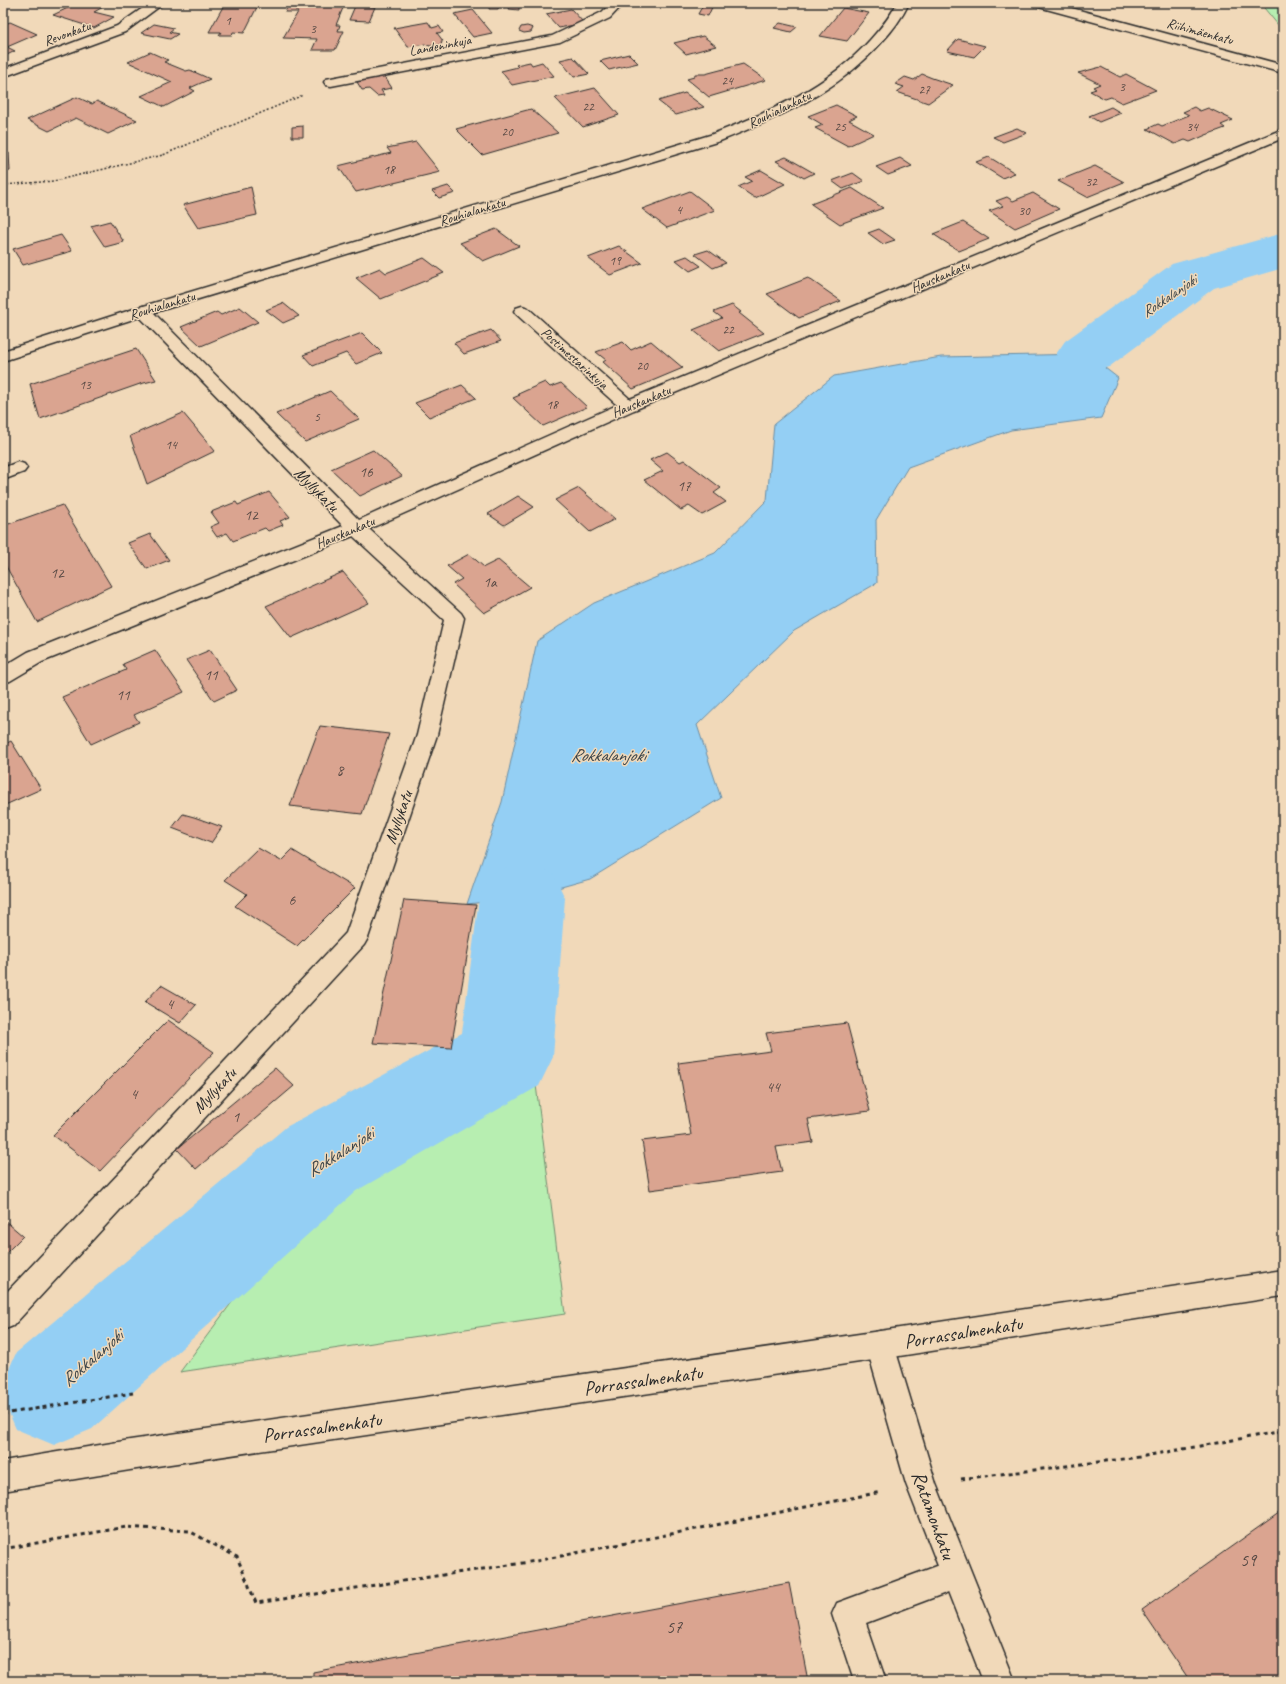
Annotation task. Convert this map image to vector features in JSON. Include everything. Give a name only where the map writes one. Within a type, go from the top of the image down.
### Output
[{"type":"street","name":"Revonkatu","points":[[3,73],[121,29],[158,3]]},
{"type":"street","name":"Landeninkuja","points":[[331,82],[556,39],[606,16],[618,3]]},
{"type":"street","name":"Rouhialankatu","points":[[3,356],[143,311],[715,138],[756,122],[805,99],[841,75],[867,52],[898,14],[903,3]]},
{"type":"street","name":"Riihimäenkatu","points":[[1039,3],[1283,69]]},
{"type":"street","name":"Hauskankatu","points":[[3,676],[34,657],[356,528],[628,406],[1283,133]]},
{"type":"street","name":"Myllykatu","points":[[3,1316],[356,938],[427,735],[454,618],[356,528],[143,311]]},
{"type":"street","name":"Postimestarinkuja","points":[[522,311],[628,406]]},
{"type":"street","name":"Porrassalmenkatu","points":[[3,1476],[130,1455],[880,1345],[1283,1283]]},
{"type":"street","name":"Ratamonkatu","points":[[880,1345],[921,1484],[999,1681]]},
{"type":"street","points":[[870,1681],[848,1614],[956,1574]]},
{"type":"path","points":[[3,185],[54,180],[163,155],[331,82]]},
{"type":"path","points":[[3,1414],[133,1393]]},
{"type":"path","points":[[3,1549],[126,1527],[190,1531],[237,1557],[256,1603],[536,1561],[921,1484],[1138,1457],[1283,1431]]},
{"type":"green space","points":[[1260,3],[1283,3],[1283,31]]},
{"type":"green space","points":[[535,1077],[565,1314],[180,1372],[276,1243],[351,1164]]},
{"type":"water","name":"Rokkalanjoki","points":[[1087,354],[1118,378],[1101,418],[1011,430],[908,467],[876,520],[877,583],[794,631],[697,725],[721,798],[590,879],[522,898],[467,904],[502,802],[537,641],[594,603],[715,553],[767,500],[774,424],[834,376],[941,357]]},
{"type":"building","points":[[81,3],[89,6],[93,4],[103,7],[94,12],[114,17],[94,28],[53,15]]},
{"type":"building","points":[[225,3],[259,3],[244,33],[233,32],[232,35],[219,35],[221,32],[209,32]]},
{"type":"building","points":[[289,3],[345,3],[336,25],[340,25],[338,31],[344,31],[335,50],[312,50],[317,39],[283,38],[298,12],[285,12]]},
{"type":"building","points":[[479,3],[532,3],[531,7],[519,6],[519,10],[509,9],[510,6],[499,6],[498,9],[489,9],[489,6],[479,5]]},
{"type":"building","points":[[645,3],[674,3],[673,7],[645,6]]},
{"type":"building","points":[[704,3],[713,5],[708,16],[698,14]]},
{"type":"building","points":[[355,6],[375,7],[369,21],[349,20]]},
{"type":"building","points":[[843,8],[869,13],[847,41],[820,36]]},
{"type":"building","points":[[571,9],[584,23],[559,28],[546,14]]},
{"type":"building","points":[[473,10],[492,33],[473,37],[454,14]]},
{"type":"building","points":[[10,22],[37,34],[7,47],[15,51],[3,57],[3,25]]},
{"type":"building","points":[[428,22],[432,28],[439,26],[443,32],[437,33],[443,41],[441,41],[442,43],[440,45],[430,46],[425,44],[408,47],[394,28]]},
{"type":"building","points":[[780,23],[797,27],[791,32],[774,28]]},
{"type":"building","points":[[154,24],[174,28],[169,32],[178,34],[170,39],[141,33]]},
{"type":"building","points":[[527,26],[533,28],[531,32],[524,33],[519,31],[521,27]]},
{"type":"building","points":[[703,36],[716,46],[686,54],[674,43]]},
{"type":"building","points":[[958,39],[985,46],[974,57],[947,51]]},
{"type":"building","points":[[150,52],[168,60],[164,62],[186,71],[190,70],[210,79],[190,88],[195,91],[164,107],[141,96],[172,82],[128,62]]},
{"type":"building","points":[[629,54],[638,63],[609,70],[600,61]]},
{"type":"building","points":[[573,57],[589,74],[574,77],[560,60]]},
{"type":"building","points":[[530,62],[532,65],[542,62],[554,76],[512,85],[501,71],[518,67],[516,65]]},
{"type":"building","points":[[743,64],[766,80],[709,97],[687,79],[694,77],[695,74],[705,74]]},
{"type":"building","points":[[1101,67],[1120,77],[1126,74],[1156,90],[1122,103],[1111,97],[1105,99],[1090,91],[1096,89],[1093,87],[1100,84],[1078,73]]},
{"type":"building","points":[[922,74],[953,85],[928,103],[897,92],[904,87],[895,84],[905,77],[914,80]]},
{"type":"building","points":[[384,76],[392,88],[381,90],[384,95],[377,96],[369,89],[362,90],[357,82]]},
{"type":"building","points":[[595,88],[619,115],[583,127],[555,98]]},
{"type":"building","points":[[685,93],[704,107],[676,115],[658,101]]},
{"type":"building","points":[[77,97],[92,104],[97,101],[137,120],[108,134],[76,118],[49,131],[27,120]]},
{"type":"building","points":[[836,105],[857,116],[849,120],[874,134],[848,146],[815,128],[823,125],[808,116]]},
{"type":"building","points":[[1111,107],[1121,113],[1099,122],[1089,116]]},
{"type":"building","points":[[1194,107],[1200,111],[1208,108],[1233,120],[1221,125],[1225,128],[1190,142],[1185,140],[1175,144],[1147,129],[1158,124],[1162,126],[1189,115],[1183,112]]},
{"type":"building","points":[[531,109],[558,133],[482,155],[456,129]]},
{"type":"building","points":[[303,126],[303,137],[292,137],[292,127]]},
{"type":"building","points":[[1017,128],[1027,133],[1003,142],[993,137]]},
{"type":"building","points":[[416,142],[440,172],[356,192],[338,166],[391,153],[387,148]]},
{"type":"building","points":[[9,153],[10,171],[3,172],[3,154]]},
{"type":"building","points":[[786,157],[814,173],[804,178],[776,161]]},
{"type":"building","points":[[989,157],[1015,173],[1002,178],[976,162]]},
{"type":"building","points":[[900,158],[912,166],[888,175],[876,167]]},
{"type":"building","points":[[1095,166],[1124,182],[1087,197],[1058,181]]},
{"type":"building","points":[[761,170],[785,184],[755,198],[738,187],[752,181],[745,177]]},
{"type":"building","points":[[853,173],[864,181],[843,189],[832,181]]},
{"type":"building","points":[[448,186],[455,193],[439,198],[432,191]]},
{"type":"building","points":[[251,187],[257,215],[198,228],[183,205]]},
{"type":"building","points":[[852,188],[883,208],[840,224],[811,204]]},
{"type":"building","points":[[690,191],[715,210],[667,228],[642,209]]},
{"type":"building","points":[[1033,193],[1059,209],[1015,228],[989,211],[1003,206],[996,201],[1007,197],[1013,201]]},
{"type":"building","points":[[110,221],[124,242],[105,247],[91,226]]},
{"type":"building","points":[[963,222],[989,239],[959,251],[933,234]]},
{"type":"building","points":[[496,229],[519,246],[483,261],[460,243]]},
{"type":"building","points":[[879,229],[895,240],[883,244],[868,233]]},
{"type":"building","points":[[61,235],[72,251],[23,265],[13,249]]},
{"type":"building","points":[[619,246],[642,263],[610,275],[588,258]]},
{"type":"building","points":[[708,250],[726,263],[713,268],[695,254]]},
{"type":"building","points":[[687,256],[701,266],[690,271],[676,260]]},
{"type":"building","points":[[424,258],[444,273],[381,299],[356,278],[380,268],[386,273]]},
{"type":"building","points":[[808,278],[841,301],[799,318],[767,294]]},
{"type":"building","points":[[283,303],[299,316],[283,323],[266,310]]},
{"type":"building","points":[[732,305],[741,312],[739,313],[764,333],[719,351],[693,330],[722,318],[714,312]]},
{"type":"building","points":[[240,307],[258,322],[201,346],[181,327],[217,312],[221,315]]},
{"type":"building","points":[[491,330],[501,341],[464,354],[454,343]]},
{"type":"building","points":[[362,333],[382,353],[356,364],[346,353],[313,366],[303,355]]},
{"type":"building","points":[[651,341],[683,368],[633,389],[603,362],[606,360],[596,352],[623,342],[631,350]]},
{"type":"building","points":[[136,349],[156,380],[140,384],[40,419],[30,384]]},
{"type":"building","points":[[545,382],[550,387],[561,383],[587,407],[543,426],[513,398],[520,395],[518,394]]},
{"type":"building","points":[[462,385],[476,398],[429,417],[415,403]]},
{"type":"building","points":[[330,391],[359,419],[305,442],[276,414]]},
{"type":"building","points":[[183,413],[215,451],[147,484],[130,436]]},
{"type":"building","points":[[373,450],[402,476],[360,496],[331,469]]},
{"type":"building","points":[[667,452],[680,462],[684,460],[721,488],[714,493],[726,502],[702,515],[689,506],[681,510],[644,480],[663,471],[650,460]]},
{"type":"building","points":[[579,488],[615,519],[590,532],[555,500]]},
{"type":"building","points":[[269,492],[290,517],[280,521],[283,525],[268,531],[265,528],[233,541],[227,533],[217,537],[210,527],[219,523],[211,512],[236,502],[238,505]]},
{"type":"building","points":[[518,496],[534,507],[504,525],[488,514]]},
{"type":"building","points":[[62,505],[111,586],[37,622],[3,561],[3,526]]},
{"type":"building","points":[[150,534],[169,560],[147,569],[128,543]]},
{"type":"building","points":[[469,554],[484,567],[498,560],[530,587],[484,613],[453,584],[462,579],[447,566]]},
{"type":"building","points":[[343,572],[369,603],[291,638],[266,606]]},
{"type":"building","points":[[155,650],[184,692],[134,715],[139,722],[91,744],[62,697],[126,670],[123,664]]},
{"type":"building","points":[[210,650],[237,690],[214,701],[186,660]]},
{"type":"building","points":[[320,726],[389,734],[362,814],[290,806]]},
{"type":"building","points":[[11,741],[41,789],[3,806],[3,745]]},
{"type":"building","points":[[183,814],[222,827],[211,843],[172,828]]},
{"type":"building","points":[[258,848],[281,861],[292,850],[355,888],[297,946],[235,906],[247,894],[225,880]]},
{"type":"building","points":[[404,900],[476,905],[451,1048],[373,1043]]},
{"type":"building","points":[[161,985],[196,1005],[180,1023],[145,1002]]},
{"type":"building","points":[[168,1020],[214,1052],[100,1171],[53,1135]]},
{"type":"building","points":[[847,1023],[870,1111],[808,1119],[813,1142],[776,1147],[782,1172],[650,1190],[642,1141],[691,1135],[678,1063],[771,1051],[766,1033]]},
{"type":"building","points":[[275,1068],[294,1086],[196,1169],[177,1149]]},
{"type":"building","points":[[3,1219],[23,1236],[3,1256]]},
{"type":"building","points":[[1283,1510],[1283,1681],[1190,1681],[1142,1610]]},
{"type":"building","points":[[789,1583],[808,1681],[313,1681],[313,1672]]},
{"type":"waterway","name":"Rokkalanjoki","points":[[1087,354],[1193,276],[1283,250]]},
{"type":"waterway","name":"Rokkalanjoki","points":[[54,1391],[321,1159],[506,1057],[522,898]]}]
